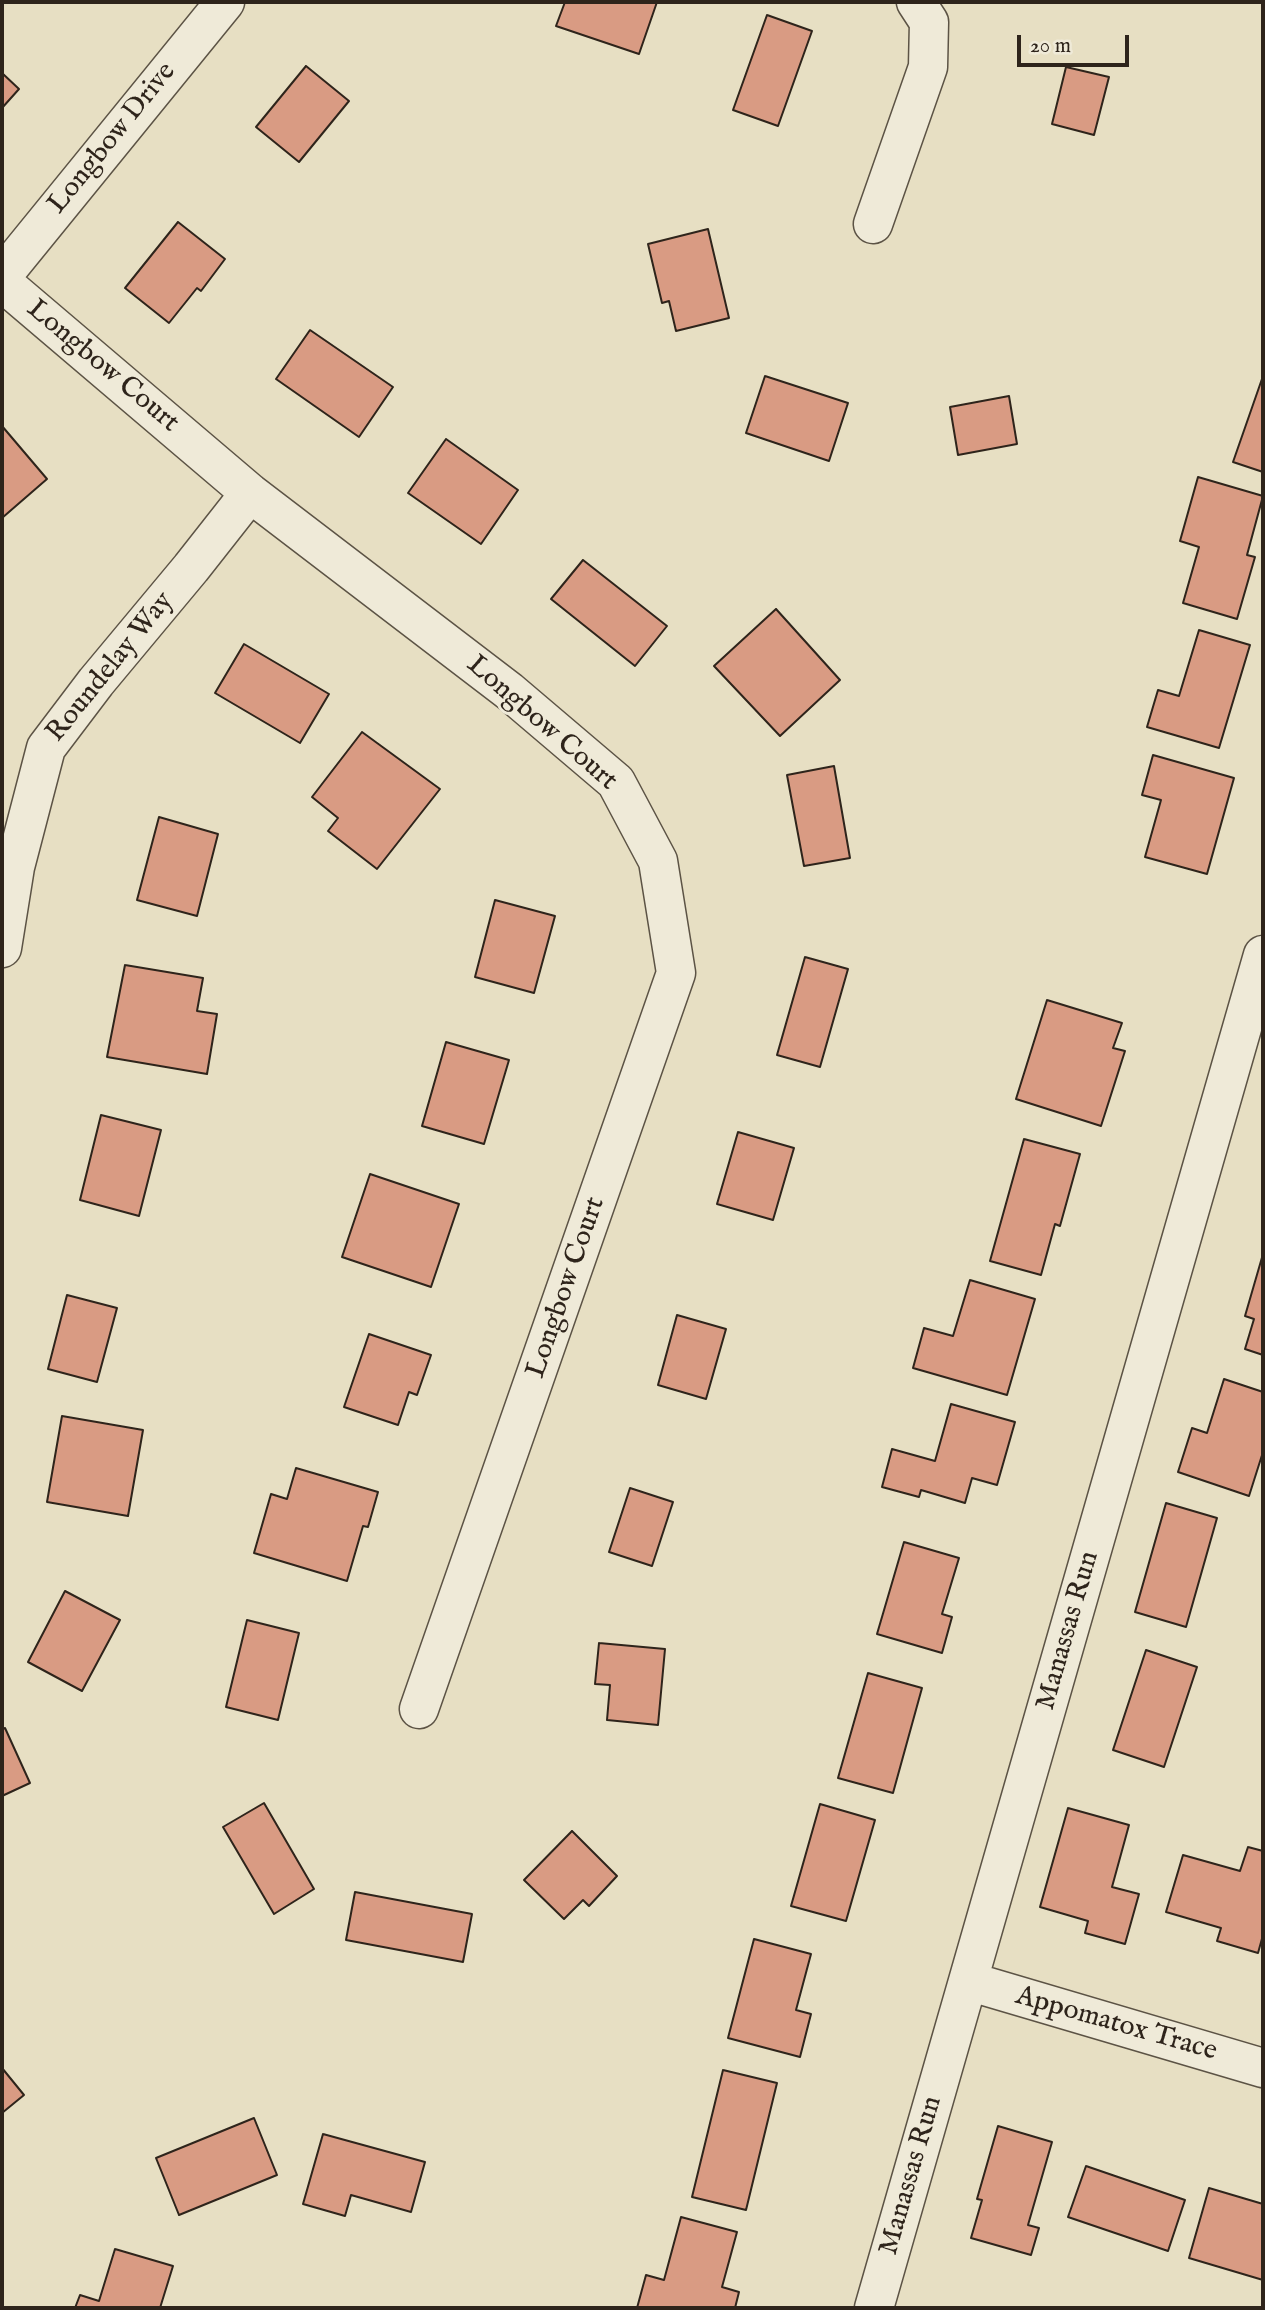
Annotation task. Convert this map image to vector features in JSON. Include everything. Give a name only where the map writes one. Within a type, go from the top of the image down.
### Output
[{"type":"street","name":"Longbow Drive","points":[[2,276],[225,2]]},
{"type":"street","points":[[873,223],[928,67],[929,22],[916,2]]},
{"type":"street","name":"Longbow Court","points":[[2,282],[250,493],[509,691],[616,782],[658,861],[676,973],[419,1709]]},
{"type":"street","name":"Roundelay Way","points":[[2,948],[15,867],[46,748],[96,682],[250,493]]},
{"type":"street","name":"Manassas Run","points":[[874,2308],[1263,955]]},
{"type":"street","name":"Appomatox Trace","points":[[968,1981],[1263,2068]]},
{"type":"building","points":[[565,2],[657,2],[639,54],[556,26]]},
{"type":"building","points":[[767,15],[812,31],[778,126],[733,110]]},
{"type":"building","points":[[306,66],[349,101],[299,162],[256,127]]},
{"type":"building","points":[[1066,67],[1109,77],[1094,135],[1052,124]]},
{"type":"building","points":[[2,73],[19,89],[2,108]]},
{"type":"building","points":[[178,222],[225,259],[201,291],[197,288],[169,323],[125,288]]},
{"type":"building","points":[[708,229],[729,318],[676,331],[669,301],[662,303],[648,244]]},
{"type":"building","points":[[310,330],[393,387],[359,437],[276,379]]},
{"type":"building","points":[[765,376],[848,403],[829,461],[746,433]]},
{"type":"building","points":[[1263,376],[1263,472],[1233,462]]},
{"type":"building","points":[[1009,396],[1017,444],[958,455],[950,407]]},
{"type":"building","points":[[2,426],[47,479],[2,518]]},
{"type":"building","points":[[446,439],[518,490],[481,544],[408,493]]},
{"type":"building","points":[[1198,477],[1263,496],[1247,555],[1255,557],[1237,619],[1183,603],[1199,547],[1180,541]]},
{"type":"building","points":[[583,560],[667,626],[635,666],[551,599]]},
{"type":"building","points":[[776,609],[840,680],[780,736],[714,666]]},
{"type":"building","points":[[1199,630],[1250,645],[1219,748],[1147,727],[1158,690],[1179,696]]},
{"type":"building","points":[[244,644],[329,694],[300,743],[215,693]]},
{"type":"building","points":[[362,732],[440,789],[377,869],[328,831],[338,818],[312,797]]},
{"type":"building","points":[[1153,755],[1234,778],[1207,874],[1145,857],[1161,800],[1142,795]]},
{"type":"building","points":[[834,766],[850,858],[804,866],[787,775]]},
{"type":"building","points":[[159,817],[218,834],[197,916],[137,900]]},
{"type":"building","points":[[495,900],[555,916],[534,993],[475,977]]},
{"type":"building","points":[[805,957],[848,969],[820,1067],[777,1055]]},
{"type":"building","points":[[125,965],[203,978],[197,1011],[217,1014],[207,1074],[107,1057]]},
{"type":"building","points":[[1047,1000],[1122,1023],[1113,1048],[1125,1051],[1101,1126],[1016,1099]]},
{"type":"building","points":[[446,1042],[509,1060],[484,1144],[422,1126]]},
{"type":"building","points":[[101,1115],[161,1130],[139,1216],[80,1200]]},
{"type":"building","points":[[738,1132],[794,1148],[773,1220],[717,1204]]},
{"type":"building","points":[[1024,1139],[1080,1154],[1060,1226],[1055,1224],[1041,1275],[990,1261]]},
{"type":"building","points":[[370,1174],[459,1204],[431,1287],[342,1257]]},
{"type":"building","points":[[1263,1254],[1263,1355],[1245,1349],[1254,1319],[1245,1316]]},
{"type":"building","points":[[970,1280],[1035,1299],[1007,1395],[913,1368],[924,1328],[953,1336]]},
{"type":"building","points":[[67,1295],[117,1308],[97,1382],[48,1369]]},
{"type":"building","points":[[677,1315],[726,1329],[706,1399],[658,1385]]},
{"type":"building","points":[[369,1334],[431,1355],[417,1395],[409,1392],[398,1425],[344,1407]]},
{"type":"building","points":[[1224,1379],[1263,1392],[1263,1452],[1249,1496],[1178,1472],[1192,1428],[1207,1433]]},
{"type":"building","points":[[951,1404],[1015,1422],[997,1485],[972,1478],[965,1503],[921,1490],[919,1497],[882,1487],[892,1449],[935,1461]]},
{"type":"building","points":[[62,1416],[143,1430],[128,1516],[47,1502]]},
{"type":"building","points":[[296,1468],[378,1492],[368,1527],[363,1526],[347,1581],[254,1553],[271,1494],[287,1499]]},
{"type":"building","points":[[630,1488],[673,1502],[652,1566],[609,1552]]},
{"type":"building","points":[[1166,1503],[1217,1518],[1186,1627],[1135,1612]]},
{"type":"building","points":[[904,1542],[959,1558],[942,1614],[952,1617],[942,1653],[877,1634]]},
{"type":"building","points":[[65,1591],[120,1620],[82,1691],[28,1662]]},
{"type":"building","points":[[247,1620],[299,1633],[278,1720],[226,1707]]},
{"type":"building","points":[[599,1643],[665,1649],[658,1725],[607,1720],[610,1685],[595,1684]]},
{"type":"building","points":[[1146,1650],[1197,1667],[1164,1767],[1113,1750]]},
{"type":"building","points":[[868,1673],[922,1688],[893,1793],[838,1778]]},
{"type":"building","points":[[5,1728],[30,1783],[2,1796],[2,1729]]},
{"type":"building","points":[[264,1803],[314,1889],[274,1914],[223,1827]]},
{"type":"building","points":[[820,1804],[875,1820],[846,1921],[791,1906]]},
{"type":"building","points":[[1068,1808],[1129,1825],[1112,1887],[1139,1894],[1125,1944],[1085,1933],[1088,1921],[1040,1907]]},
{"type":"building","points":[[572,1831],[617,1876],[589,1906],[583,1900],[564,1919],[524,1880]]},
{"type":"building","points":[[1248,1847],[1263,1851],[1263,1935],[1258,1953],[1217,1941],[1221,1928],[1166,1912],[1183,1855],[1240,1871]]},
{"type":"building","points":[[355,1892],[472,1914],[463,1962],[346,1940]]},
{"type":"building","points":[[754,1939],[811,1954],[796,2010],[811,2014],[800,2057],[728,2038]]},
{"type":"building","points":[[2,2068],[24,2095],[2,2113]]},
{"type":"building","points":[[723,2070],[777,2083],[746,2210],[692,2197]]},
{"type":"building","points":[[254,2118],[277,2175],[179,2215],[156,2158]]},
{"type":"building","points":[[998,2126],[1052,2142],[1028,2225],[1039,2228],[1031,2255],[971,2238],[982,2200],[977,2199]]},
{"type":"building","points":[[323,2134],[425,2162],[411,2212],[351,2195],[345,2216],[303,2204]]},
{"type":"building","points":[[1086,2166],[1185,2200],[1168,2251],[1068,2217]]},
{"type":"building","points":[[1209,2188],[1263,2204],[1263,2280],[1189,2258]]},
{"type":"building","points":[[681,2217],[737,2232],[722,2287],[739,2292],[735,2308],[637,2308],[646,2275],[664,2280]]},
{"type":"building","points":[[115,2249],[173,2266],[160,2308],[75,2308],[80,2295],[99,2301]]}]
